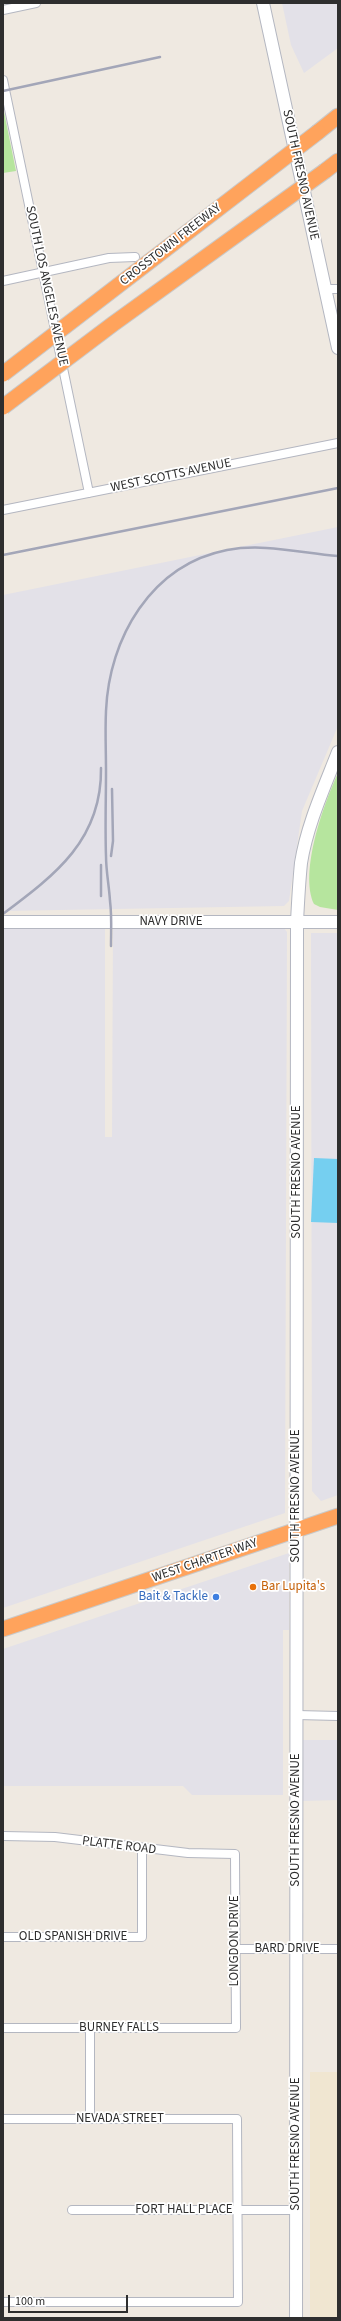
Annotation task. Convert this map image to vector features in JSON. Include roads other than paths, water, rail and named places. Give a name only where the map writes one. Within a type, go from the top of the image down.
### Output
[{"type":"highway","name":"CROSSTOWN FREEWAY","points":[[3,374],[338,116]]},
{"type":"highway","points":[[3,407],[113,324],[338,161]]},
{"type":"highway","name":"WEST CHARTER WAY","points":[[3,1629],[338,1516]]},
{"type":"street","points":[[3,10],[36,3]]},
{"type":"street","name":"SOUTH FRESNO AVENUE","points":[[263,3],[338,348]]},
{"type":"street","name":"SOUTH LOS ANGELES AVENUE","points":[[3,80],[89,493]]},
{"type":"street","points":[[3,280],[109,258],[135,257]]},
{"type":"street","points":[[324,289],[338,289]]},
{"type":"street","name":"WEST SCOTTS AVENUE","points":[[3,510],[338,442]]},
{"type":"street","name":"SOUTH FRESNO AVENUE","points":[[296,2318],[296,1530],[299,1013],[297,922],[302,862],[310,829],[338,752]]},
{"type":"street","name":"NAVY DRIVE","points":[[3,922],[338,922]]},
{"type":"street","points":[[297,1715],[338,1716]]},
{"type":"street","name":"PLATTE ROAD","points":[[3,1836],[55,1837],[142,1849],[188,1853],[235,1854]]},
{"type":"street","name":"OLD SPANISH DRIVE","points":[[3,1937],[142,1937],[142,1849]]},
{"type":"street","name":"LONGDON DRIVE","points":[[235,1854],[236,2028]]},
{"type":"street","name":"BARD DRIVE","points":[[235,1949],[338,1949]]},
{"type":"street","name":"BURNEY FALLS","points":[[3,2028],[236,2028]]},
{"type":"street","points":[[90,2028],[90,2119]]},
{"type":"street","name":"NEVADA STREET","points":[[3,2119],[237,2119],[237,2210]]},
{"type":"street","name":"FORT HALL PLACE","points":[[72,2210],[296,2210]]},
{"type":"street","points":[[3,2302],[238,2302],[237,2210]]},
{"type":"water","points":[[314,1158],[338,1159],[338,1223],[311,1222]]},
{"type":"railway","points":[[3,91],[160,57]]},
{"type":"railway","points":[[3,555],[338,488]]},
{"type":"railway","points":[[111,946],[111,912],[106,867],[106,711],[109,684],[115,657],[126,632],[139,609],[156,588],[176,571],[200,558],[227,550],[241,548],[269,548],[338,556]]},
{"type":"railway","points":[[3,914],[57,870],[84,836],[93,816],[99,793],[101,768]]},
{"type":"railway","points":[[111,856],[113,841],[112,789]]},
{"type":"railway","points":[[101,865],[101,896]]},
{"type":"place","name":"Bar Lupita's","points":[[253,1587]]},
{"type":"place","name":"Bait & Tackle","points":[[216,1597]]}]
